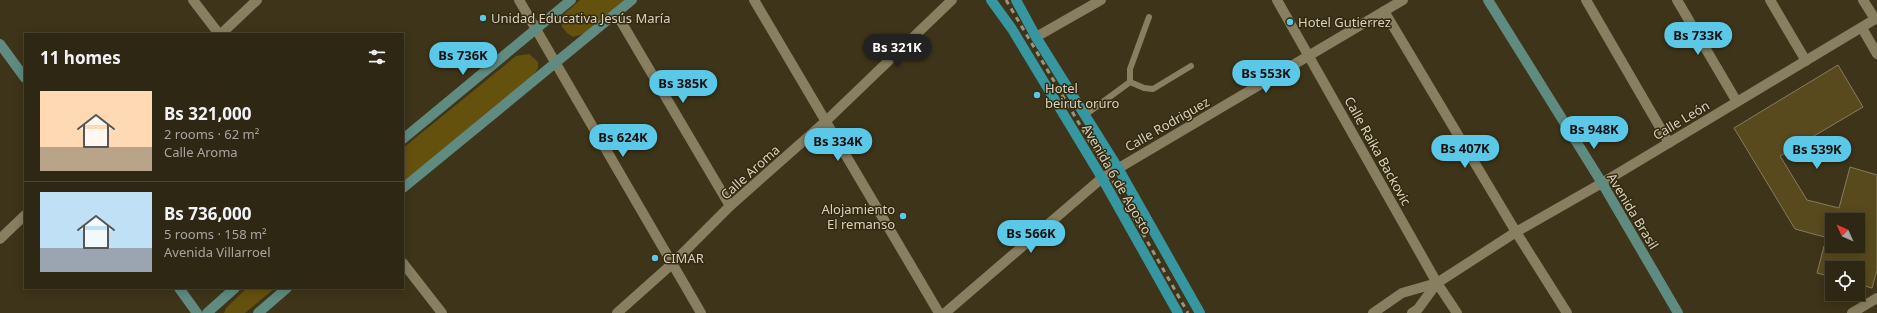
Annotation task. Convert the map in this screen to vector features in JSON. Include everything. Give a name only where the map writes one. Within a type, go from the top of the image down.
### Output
[{"type":"main road","points":[[404,138],[571,0]]},
{"type":"main road","points":[[404,187],[632,0]]},
{"type":"main road","name":"Avenida 6 de Agosto","points":[[991,0],[1012,28],[1102,178],[1178,313]]},
{"type":"main road","name":"Avenida 6 de Agosto","points":[[1016,0],[1036,37],[1118,168],[1200,313]]},
{"type":"main road","name":"Avenida Brasil","points":[[1488,0],[1602,183],[1678,313]]},
{"type":"main road","points":[[0,44],[24,77]]},
{"type":"main road","points":[[180,289],[197,313]]},
{"type":"main road","points":[[208,313],[234,289]]},
{"type":"main road","points":[[258,313],[286,289]]},
{"type":"street","points":[[193,0],[219,33]]},
{"type":"street","points":[[221,33],[256,0]]},
{"type":"street","points":[[519,0],[701,313]]},
{"type":"street","points":[[754,0],[939,313]]},
{"type":"street","name":"Calle Aroma","points":[[617,313],[672,264],[730,206],[826,121],[952,0]]},
{"type":"street","points":[[1036,37],[1101,0]]},
{"type":"street","name":"Calle Raika Backovic","points":[[1277,0],[1437,283],[1457,313]]},
{"type":"street","name":"Calle Rodriguez","points":[[945,313],[1102,178],[1403,0]]},
{"type":"street","points":[[1586,0],[1669,143]]},
{"type":"street","points":[[1677,0],[1737,102]]},
{"type":"street","points":[[1770,0],[1806,61]]},
{"type":"street","points":[[1863,0],[1876,19]]},
{"type":"street","points":[[1384,11],[1516,232],[1567,313]]},
{"type":"street","points":[[616,13],[730,206]]},
{"type":"street","name":"Calle León","points":[[1373,313],[1402,293],[1437,283],[1516,232],[1602,183],[1876,19]]},
{"type":"street","points":[[1862,28],[1877,54]]},
{"type":"street","points":[[0,239],[24,216]]},
{"type":"street","points":[[404,264],[442,313]]},
{"type":"street","name":"Calle León","points":[[1412,313],[1418,309],[1437,283]]},
{"type":"street","points":[[1857,312],[1877,298]]},
{"type":"lane","points":[[1130,82],[1130,69],[1149,17]]},
{"type":"lane","points":[[1130,82],[1144,88],[1153,89],[1191,66]]},
{"type":"lane","points":[[1085,115],[1130,82]]},
{"type":"shaded area","points":[[580,0],[624,0],[583,34],[573,37],[562,27],[563,15]]},
{"type":"shaded area","points":[[529,54],[538,62],[538,68],[531,79],[404,181],[404,147],[516,56]]},
{"type":"shaded area","points":[[246,289],[274,289],[245,313],[224,313],[226,308]]},
{"type":"building","points":[[1838,65],[1863,107],[1780,156],[1807,200],[1839,208],[1850,167],[1877,175],[1877,270],[1872,288],[1865,286],[1865,261],[1825,261],[1825,275],[1817,273],[1824,246],[1825,253],[1865,253],[1865,213],[1825,213],[1825,237],[1795,229],[1734,128]]},
{"type":"railway","points":[[1006,0],[1109,174],[1188,313]]},
{"type":"place","name":"Unidad Educativa Jesús María","points":[[483,18]]},
{"type":"place","name":"Hotel Gutierrez","points":[[1290,22]]},
{"type":"place","name":"Hotel beirut oruro","points":[[1037,95]]},
{"type":"place","name":"Alojamiento El remanso","points":[[903,216]]},
{"type":"place","name":"CIMAR","points":[[655,258]]}]
